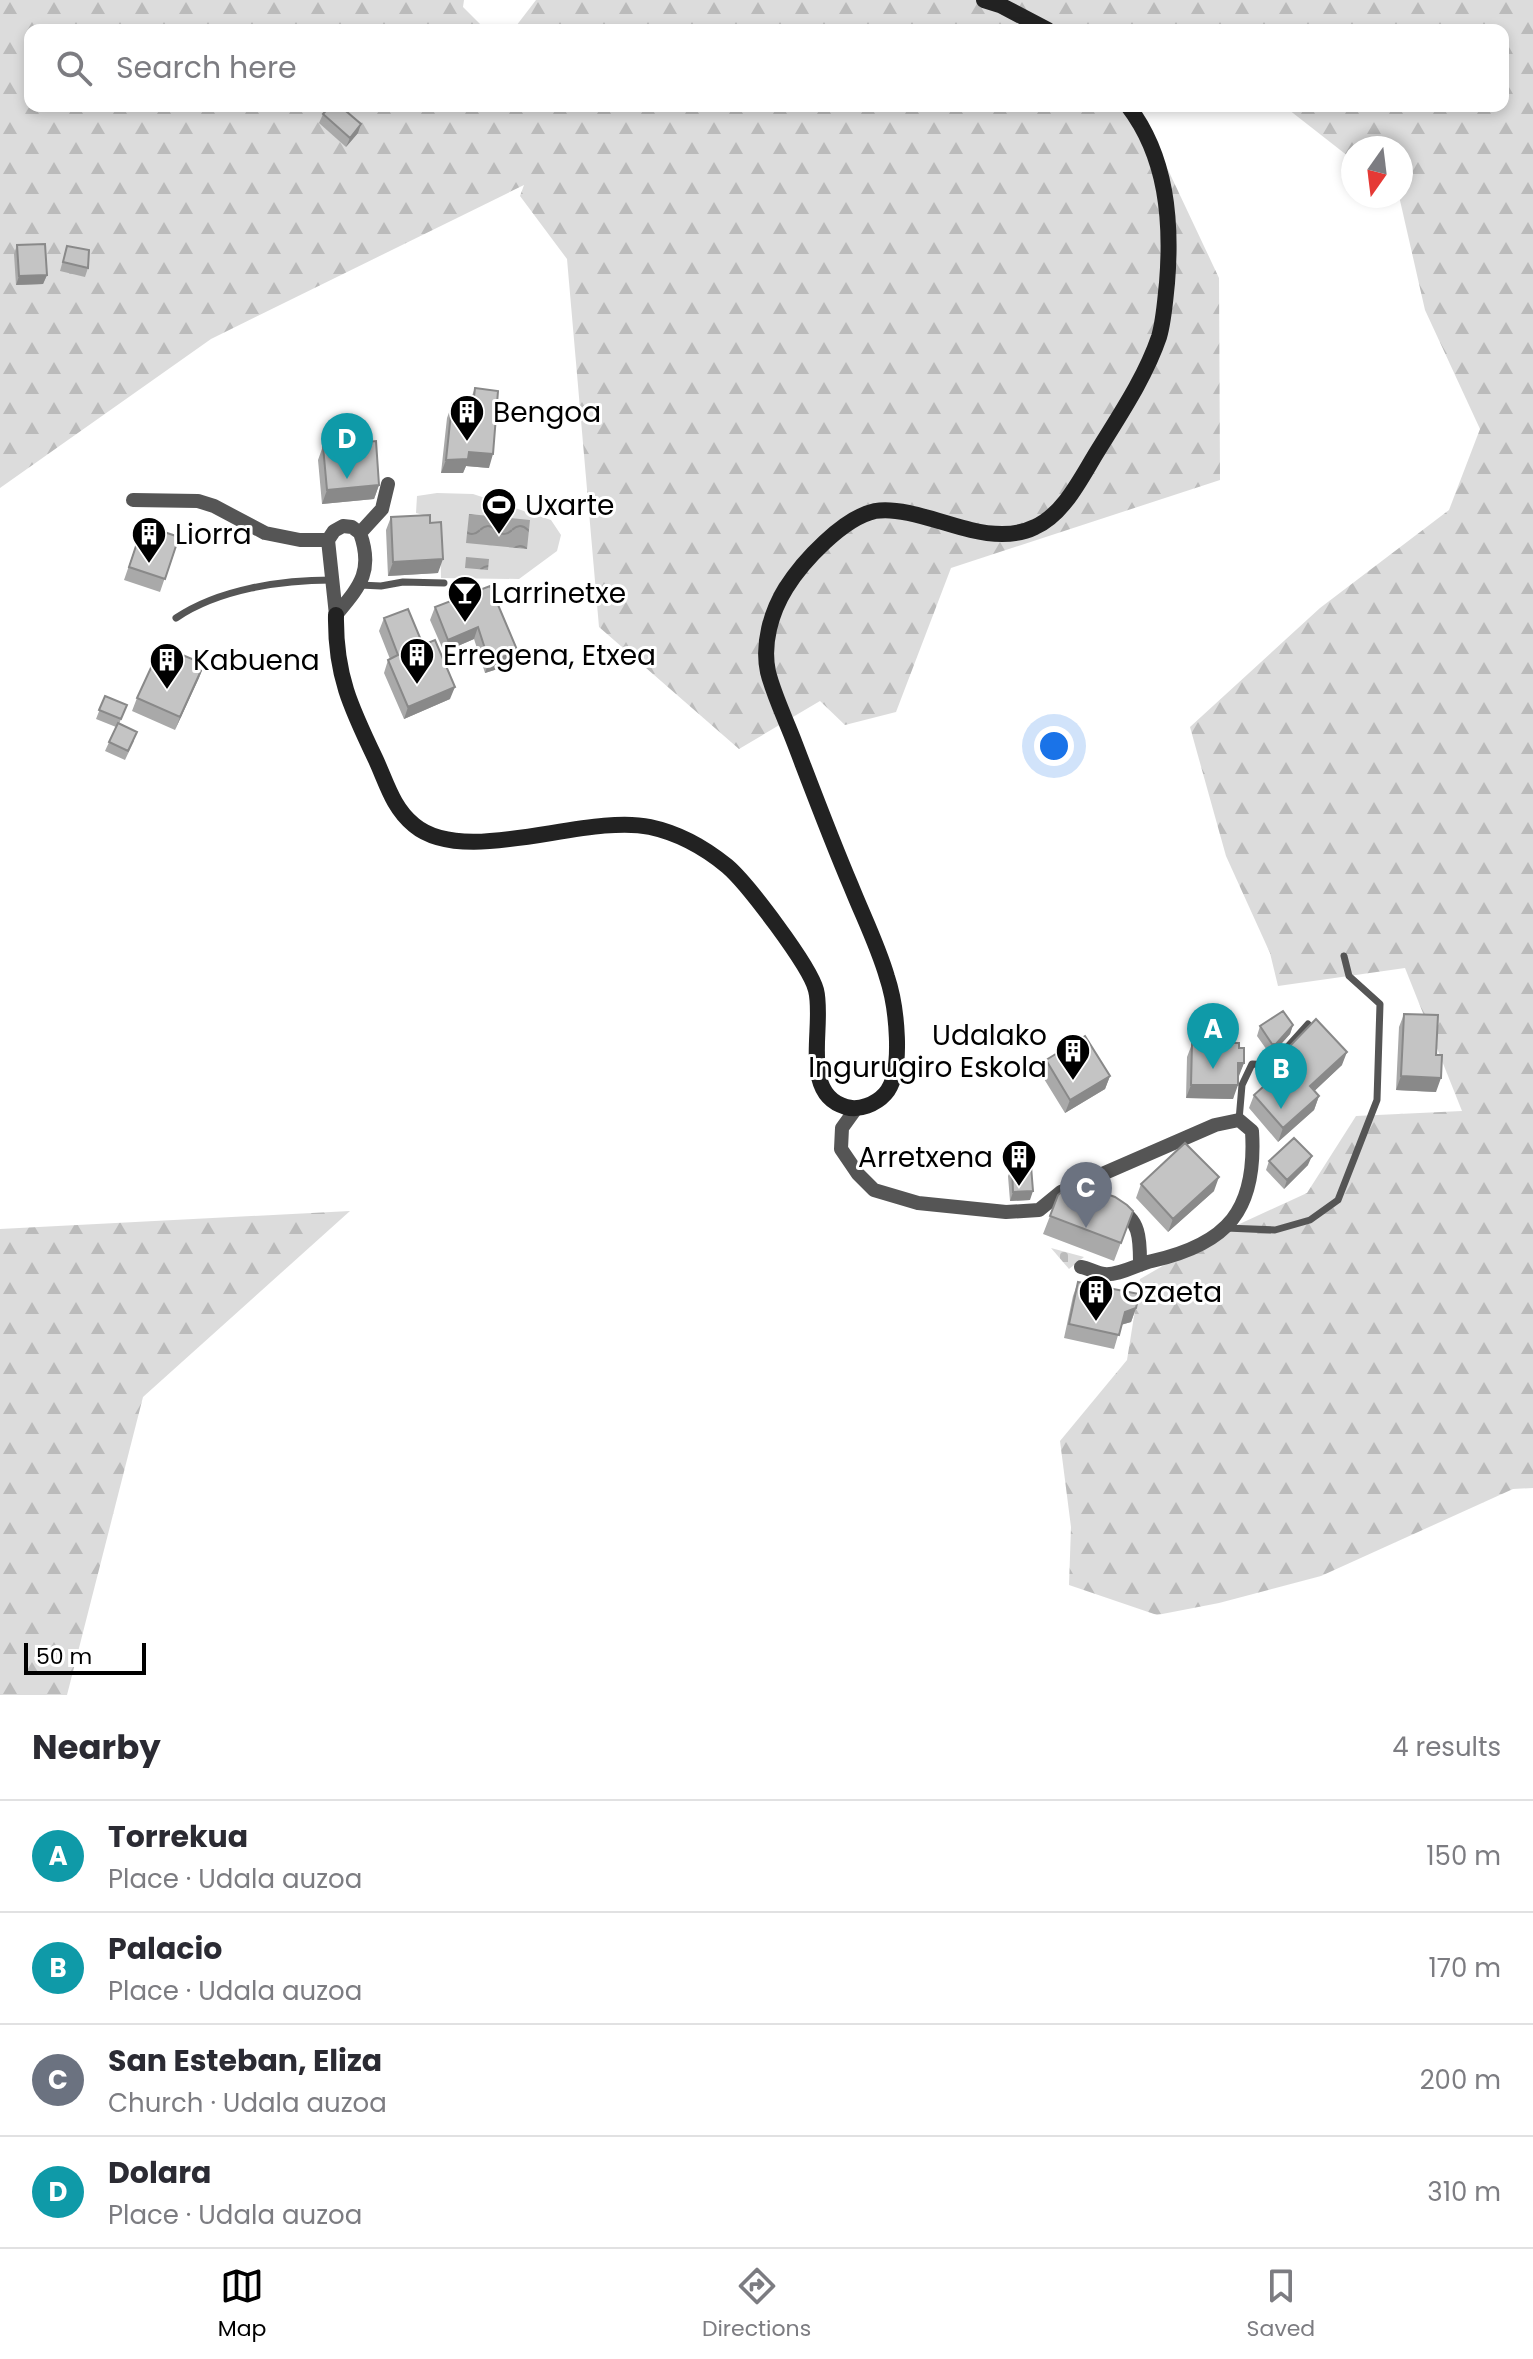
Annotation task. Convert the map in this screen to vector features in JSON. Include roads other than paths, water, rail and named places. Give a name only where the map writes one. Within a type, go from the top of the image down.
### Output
[{"type":"street","points":[[984,0],[1036,24]]},
{"type":"street","points":[[1081,1267],[1105,1275],[1194,1250],[1226,1228],[1242,1204],[1252,1171],[1252,1131],[1239,1120],[1215,1125],[1039,1210],[1026,1212],[942,1208],[884,1195],[858,1174],[841,1149],[842,1128],[855,1110],[876,1101],[890,1090],[896,1063],[896,1026],[889,982],[767,669],[768,639],[775,606],[790,581],[822,545],[846,524],[873,512],[892,511],[1002,536],[1034,528],[1057,511],[1083,475],[1150,358],[1161,331],[1166,295],[1170,240],[1166,198],[1159,168],[1140,122],[1132,112]]},
{"type":"street","points":[[360,533],[382,509],[388,484]]},
{"type":"street","points":[[133,500],[198,501],[265,533],[300,540],[328,540]]},
{"type":"street","points":[[336,615],[352,599],[364,571],[360,533],[352,527],[343,526],[334,531],[328,540],[339,673],[392,800],[416,828],[446,840],[485,841],[604,825],[645,826],[679,836],[702,848],[722,861],[744,884],[816,988],[816,1072],[825,1094],[839,1106],[855,1110]]},
{"type":"street","points":[[1108,1205],[1122,1210],[1139,1231],[1140,1265]]},
{"type":"lane","points":[[176,618],[196,606],[228,595],[301,582],[332,580]]},
{"type":"lane","points":[[360,585],[444,583]]},
{"type":"lane","points":[[1226,1228],[1275,1230],[1310,1220],[1338,1200],[1377,1100],[1380,1043],[1380,1004],[1349,976],[1344,956]]},
{"type":"lane","points":[[1239,1120],[1242,1085],[1252,1064],[1271,1065],[1308,1024]]},
{"type":"water","points":[[469,514],[530,520],[527,549],[466,543]]},
{"type":"water","points":[[466,557],[489,559],[488,570],[465,568]]},
{"type":"place","name":"Bengoa","points":[[467,443]]},
{"type":"place","name":"Dolara","points":[[347,479]]},
{"type":"place","name":"Uxarte","points":[[499,536]]},
{"type":"place","name":"Liorra","points":[[149,565]]},
{"type":"place","name":"Larrinetxe","points":[[465,624]]},
{"type":"place","name":"Erregena, Etxea","points":[[417,686]]},
{"type":"place","name":"Kabuena","points":[[167,691]]},
{"type":"place","name":"Torrekua","points":[[1213,1069]]},
{"type":"place","name":"Udalako Ingurugiro Eskola","points":[[1073,1082]]},
{"type":"place","name":"Palacio","points":[[1281,1109]]},
{"type":"place","name":"Arretxena","points":[[1019,1188]]},
{"type":"place","name":"San Esteban, Eliza","points":[[1086,1228]]},
{"type":"place","name":"Ozaeta","points":[[1096,1323]]}]
